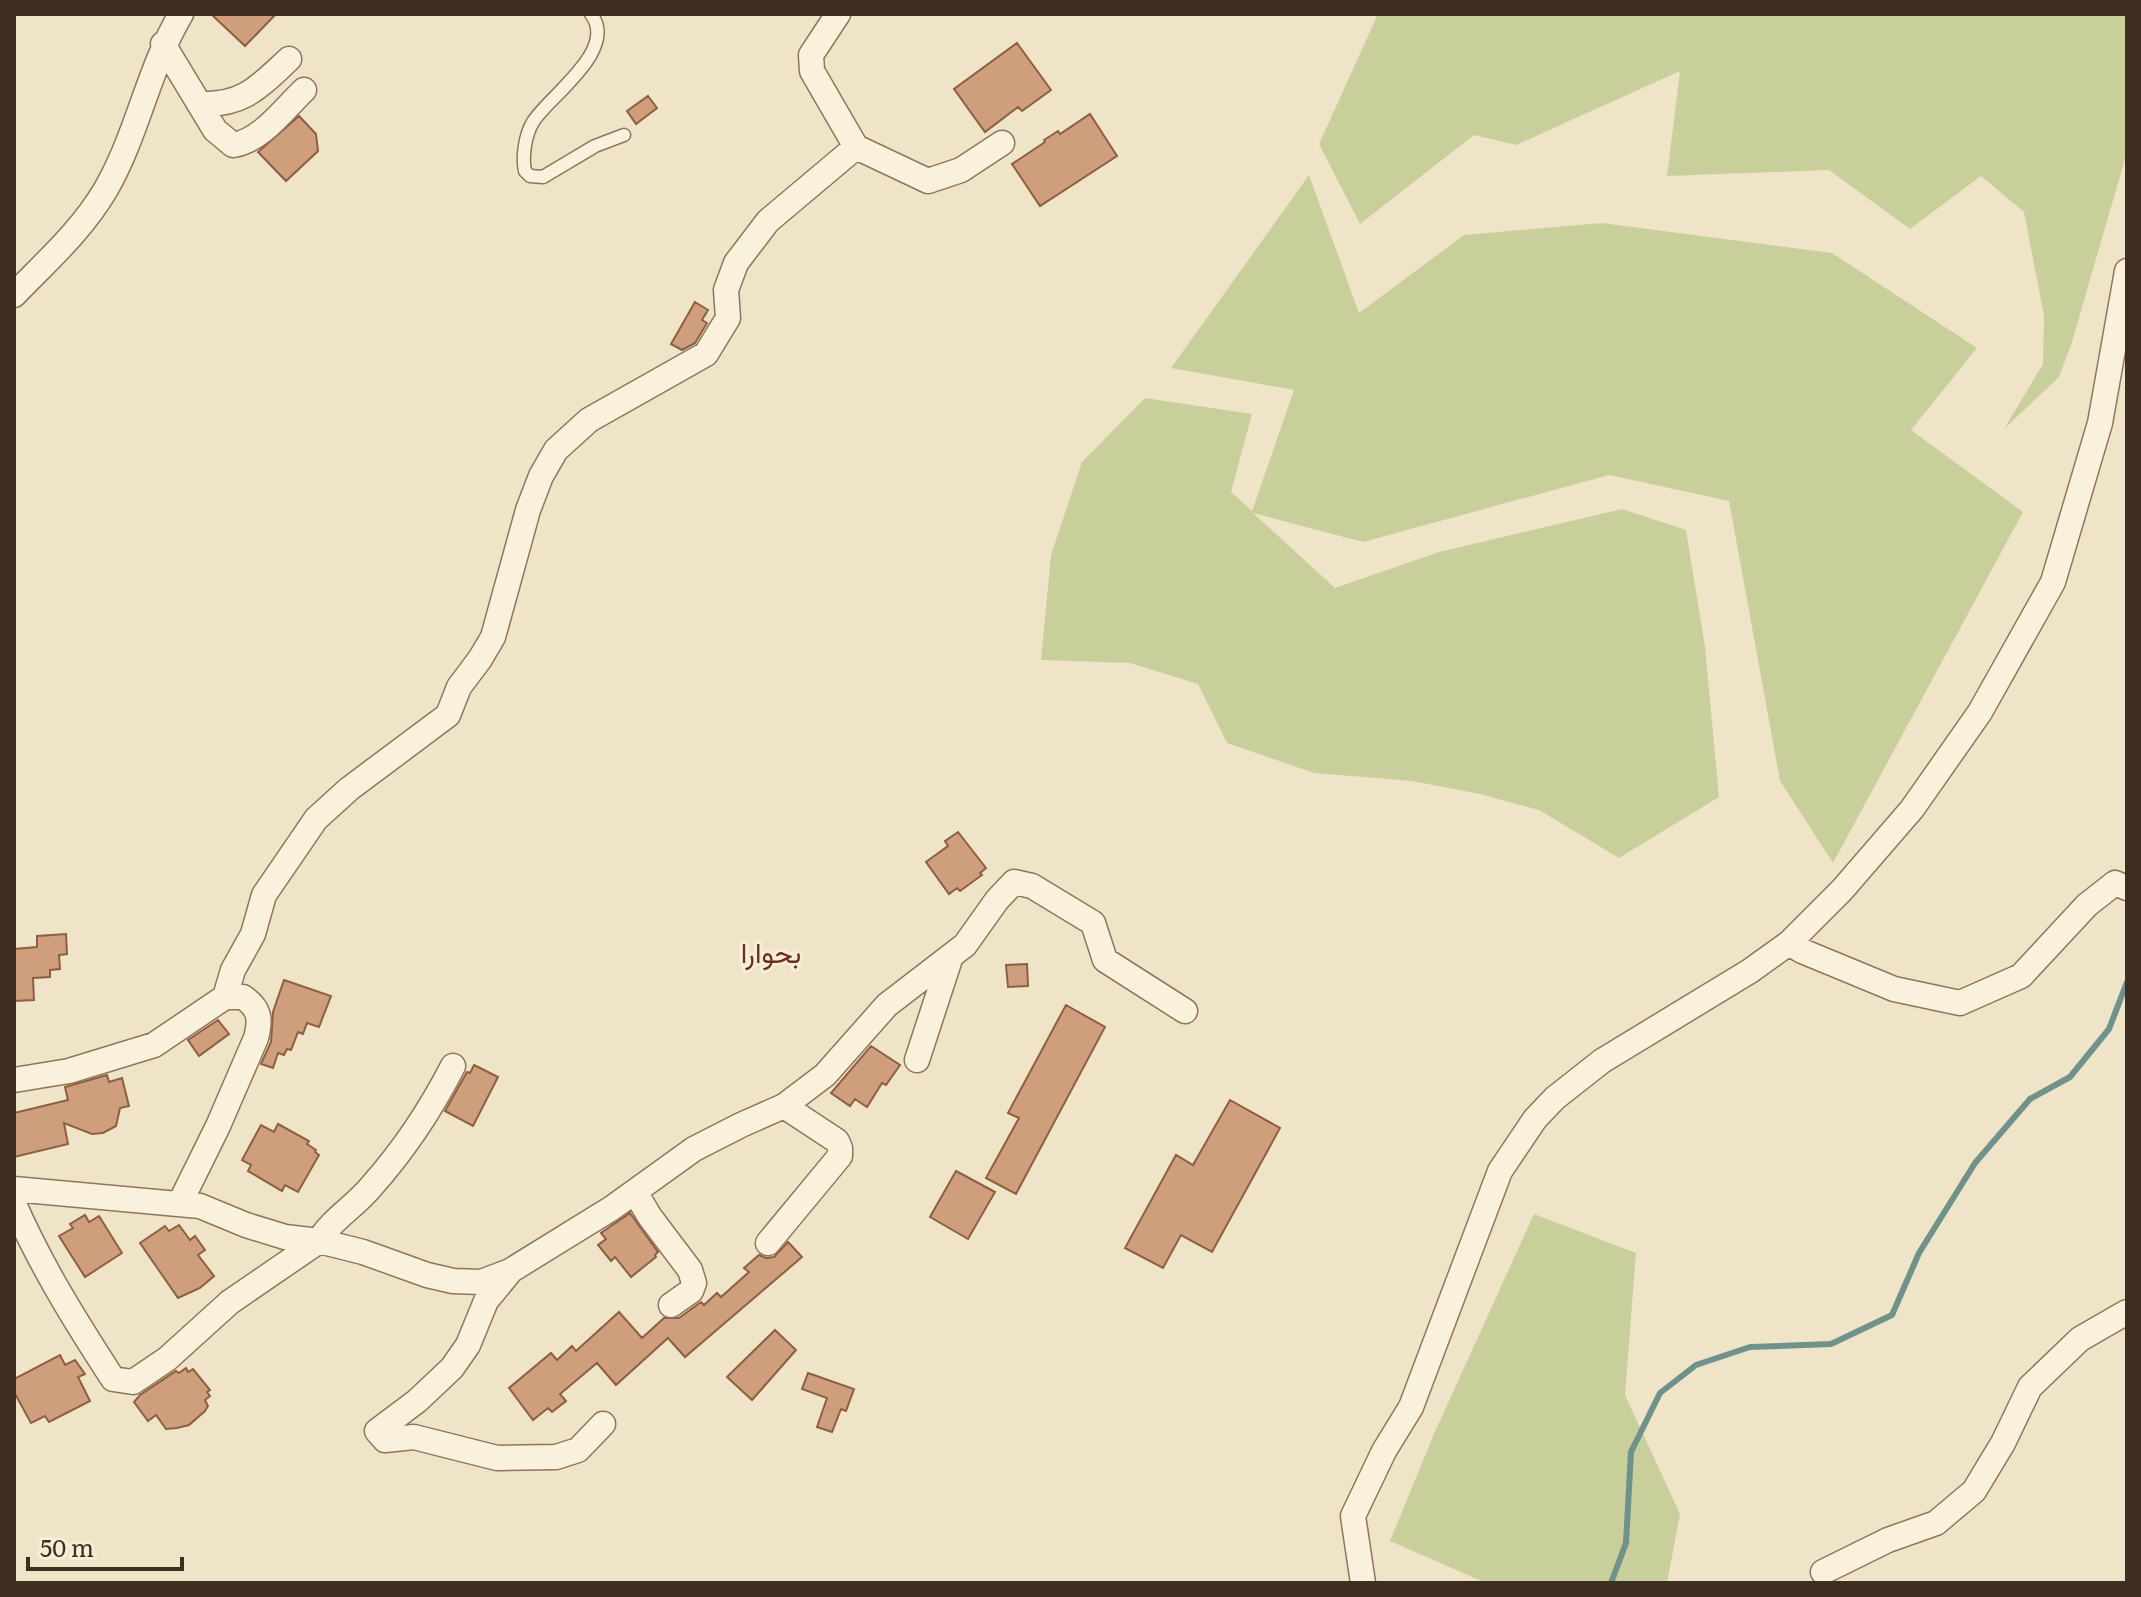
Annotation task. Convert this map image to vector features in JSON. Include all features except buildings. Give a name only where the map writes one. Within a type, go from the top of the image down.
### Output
[{"type":"street","points":[[14,295],[87,220],[108,186],[127,147],[163,44],[181,14]]},
{"type":"street","points":[[838,14],[811,55],[812,71],[856,147],[928,181],[961,170],[1002,143]]},
{"type":"street","points":[[163,44],[215,130],[233,145],[245,143],[267,126],[304,90]]},
{"type":"street","points":[[199,104],[232,103],[255,90],[289,59]]},
{"type":"street","points":[[225,997],[233,970],[253,934],[264,895],[316,819],[349,789],[448,715],[459,687],[493,637],[528,510],[541,476],[556,450],[589,420],[706,354],[728,318],[726,290],[736,263],[768,221],[856,147]]},
{"type":"street","points":[[1363,1583],[1353,1516],[1384,1451],[1411,1407],[1487,1198],[1500,1171],[1535,1119],[1555,1098],[1594,1067],[1750,971],[1789,943],[1842,890],[1912,809],[1980,712],[2053,582],[2100,423],[2127,271]]},
{"type":"street","points":[[14,1189],[200,1206],[285,1237],[319,1241],[363,1252],[453,1281],[481,1282],[510,1271],[635,1192],[694,1149],[784,1106],[825,1075],[887,1005],[965,945],[1014,882],[1032,886],[1093,923],[1105,960],[1185,1011]]},
{"type":"street","points":[[1789,943],[1894,989],[1960,1003],[2021,976],[2087,905],[2121,886]]},
{"type":"street","points":[[917,1060],[951,956]]},
{"type":"street","points":[[14,1080],[69,1071],[154,1045],[225,997],[243,997],[259,1013],[260,1023],[218,1126],[180,1203]]},
{"type":"street","points":[[14,1204],[71,1317],[113,1379],[133,1382],[167,1359],[230,1302],[319,1241],[325,1230],[366,1193],[401,1154],[434,1104],[453,1066]]},
{"type":"street","points":[[768,1243],[840,1156],[837,1141],[784,1106]]},
{"type":"street","points":[[635,1192],[690,1270],[694,1283],[691,1291],[671,1305]]},
{"type":"street","points":[[510,1271],[486,1301],[468,1345],[452,1368],[417,1401],[377,1431],[385,1440],[414,1437],[497,1458],[556,1457],[578,1450],[603,1424]]},
{"type":"street","points":[[1823,1572],[1888,1540],[1936,1523],[1974,1491],[2003,1443],[2030,1387],[2080,1339],[2127,1312]]},
{"type":"lane","points":[[591,14],[597,29],[589,57],[580,72],[533,122],[526,139],[525,171],[530,176],[543,177],[595,146],[624,135]]},
{"type":"green space","points":[[1378,14],[2127,14],[2127,152],[2059,377],[2004,429],[2043,364],[2044,316],[2024,212],[1981,176],[1910,229],[1829,170],[1667,176],[1680,71],[1516,145],[1474,135],[1360,224],[1319,144]]},
{"type":"green space","points":[[1309,175],[1359,313],[1464,235],[1602,223],[1832,253],[1977,348],[1911,430],[2023,512],[1833,863],[1780,781],[1729,501],[1609,475],[1363,542],[1253,513],[1335,588],[1439,552],[1622,509],[1686,530],[1705,647],[1719,797],[1619,858],[1539,810],[1480,794],[1412,781],[1314,773],[1227,743],[1198,684],[1130,663],[1041,660],[1051,555],[1082,462],[1145,398],[1252,414],[1231,492],[1252,511],[1294,390],[1171,368]]},
{"type":"green space","points":[[1534,1214],[1636,1253],[1625,1395],[1680,1514],[1667,1583],[1486,1583],[1390,1541],[1433,1436]]},
{"type":"waterway","points":[[1611,1583],[1626,1543],[1631,1452],[1660,1393],[1696,1365],[1750,1347],[1831,1344],[1892,1315],[1919,1253],[1975,1163],[2030,1099],[2070,1077],[2109,1029],[2127,982]]},
{"type":"district","name":"بحوارا","points":[[771,951]]}]
